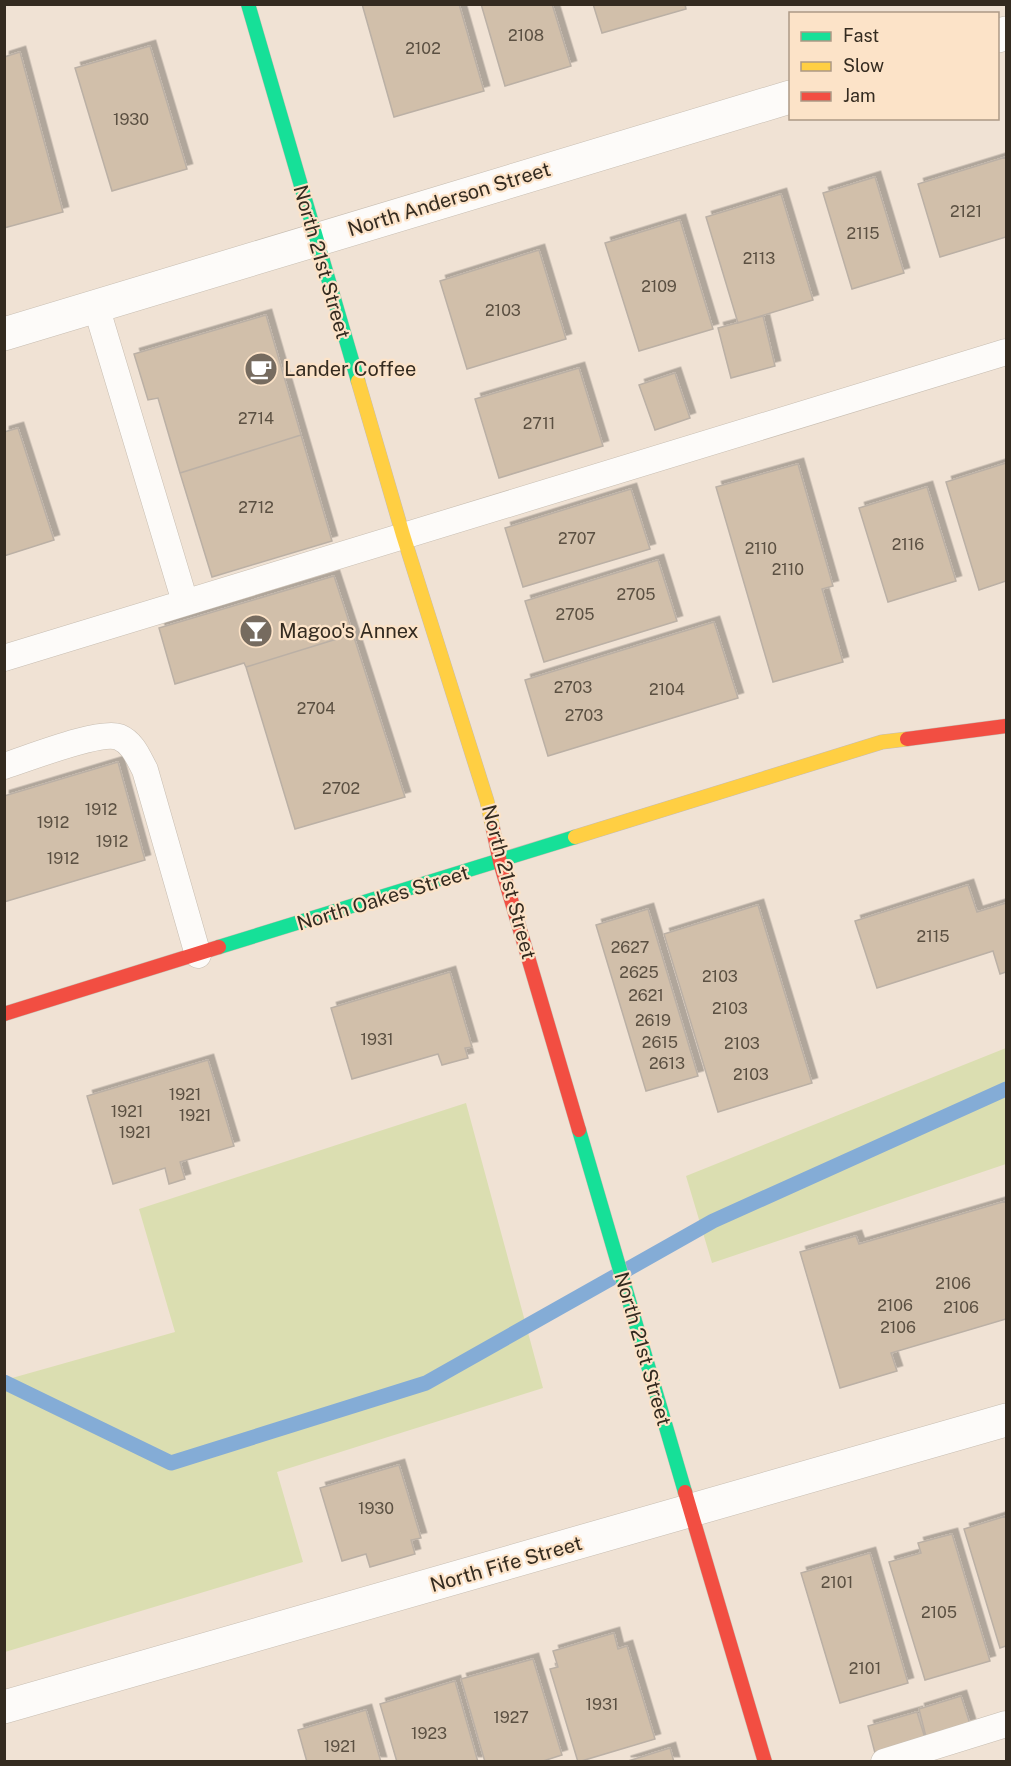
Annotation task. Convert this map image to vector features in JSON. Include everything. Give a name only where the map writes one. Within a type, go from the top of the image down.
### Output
[{"type":"main road","name":"North 21st Street","points":[[248,4],[403,535],[487,801],[500,862],[765,1761]]},
{"type":"main road","name":"North Oakes Street","points":[[4,1014],[882,742],[1006,726]]},
{"type":"street","name":"North Anderson Street","points":[[4,334],[789,97]]},
{"type":"street","name":"North Fife Street","points":[[4,1707],[1006,1420]]},
{"type":"lane","points":[[96,306],[185,602]]},
{"type":"lane","points":[[4,658],[1006,352]]},
{"type":"lane","points":[[4,766],[95,737],[119,737],[133,747],[145,770],[198,955]]},
{"type":"lane","points":[[884,1761],[1006,1724]]},
{"type":"green space","points":[[1006,1048],[1006,1164],[712,1263],[686,1176]]},
{"type":"green space","points":[[466,1103],[543,1388],[277,1472],[303,1562],[5,1652],[5,1380],[175,1332],[139,1209]]},
{"type":"building","points":[[362,4],[459,4],[484,91],[394,117]]},
{"type":"building","points":[[481,4],[552,4],[571,66],[505,86]]},
{"type":"building","points":[[593,4],[685,4],[686,9],[602,33]]},
{"type":"building","points":[[150,46],[187,169],[112,191],[75,68]]},
{"type":"building","points":[[20,52],[63,212],[4,228],[4,57]]},
{"type":"building","points":[[1006,157],[1006,237],[940,257],[918,184]]},
{"type":"building","points":[[875,177],[904,273],[852,289],[823,193]]},
{"type":"building","points":[[781,194],[813,300],[738,323],[706,217]]},
{"type":"building","points":[[680,220],[713,329],[639,351],[605,243]]},
{"type":"building","points":[[539,250],[566,339],[467,369],[440,281]]},
{"type":"building","points":[[266,315],[301,435],[180,473],[158,398],[148,400],[134,354]]},
{"type":"building","points":[[763,316],[775,366],[731,378],[718,328]]},
{"type":"building","points":[[579,368],[603,446],[499,478],[475,399]]},
{"type":"building","points":[[675,373],[690,418],[655,430],[639,385]]},
{"type":"building","points":[[18,428],[54,540],[4,556],[4,432]]},
{"type":"building","points":[[301,435],[332,541],[212,577],[180,473]]},
{"type":"building","points":[[1006,463],[1006,581],[979,590],[946,482]]},
{"type":"building","points":[[798,464],[833,586],[822,589],[843,662],[773,682],[716,487]]},
{"type":"building","points":[[927,487],[956,581],[888,602],[859,508]]},
{"type":"building","points":[[631,489],[650,549],[523,587],[505,528]]},
{"type":"building","points":[[658,560],[677,621],[544,662],[525,601]]},
{"type":"building","name":"Magoo's Annex","points":[[334,576],[353,634],[246,667],[244,663],[175,684],[159,628]]},
{"type":"building","points":[[714,622],[738,698],[548,756],[525,680]]},
{"type":"building","points":[[353,634],[405,797],[295,829],[246,667]]},
{"type":"building","points":[[118,762],[145,860],[4,902],[4,796]]},
{"type":"building","points":[[968,885],[977,912],[1006,903],[1006,972],[1000,974],[993,951],[877,988],[855,921]]},
{"type":"building","points":[[758,905],[812,1083],[718,1112],[664,934]]},
{"type":"building","points":[[648,909],[698,1076],[646,1091],[596,925]]},
{"type":"building","points":[[450,972],[472,1047],[465,1048],[468,1058],[442,1065],[438,1054],[352,1079],[331,1008]]},
{"type":"building","points":[[208,1060],[234,1146],[180,1162],[185,1179],[169,1184],[165,1168],[113,1184],[87,1096]]},
{"type":"building","points":[[1006,1201],[1006,1319],[891,1353],[897,1371],[840,1388],[800,1252],[856,1236],[859,1244]]},
{"type":"building","points":[[399,1465],[421,1538],[411,1540],[415,1554],[370,1567],[366,1554],[342,1561],[320,1488]]},
{"type":"building","points":[[1006,1516],[1006,1646],[1000,1648],[964,1529]]},
{"type":"building","points":[[952,1534],[990,1661],[925,1680],[889,1562],[921,1553],[918,1543]]},
{"type":"building","points":[[870,1553],[908,1683],[840,1703],[801,1573]]},
{"type":"building","points":[[614,1633],[618,1649],[627,1646],[655,1739],[578,1762],[550,1669],[558,1667],[553,1651]]},
{"type":"building","points":[[533,1659],[562,1755],[540,1762],[485,1762],[461,1679]]},
{"type":"building","points":[[455,1681],[478,1762],[397,1762],[380,1704]]},
{"type":"building","points":[[961,1696],[970,1724],[926,1737],[919,1709]]},
{"type":"building","points":[[366,1710],[381,1762],[307,1762],[298,1730]]},
{"type":"building","points":[[917,1712],[925,1738],[875,1753],[868,1726]]},
{"type":"building","points":[[670,1748],[674,1762],[625,1762]]},
{"type":"waterway","points":[[4,1382],[171,1463],[426,1383],[713,1221],[1006,1089]]},
{"type":"traffic: fast","points":[[248,4],[358,381]]},
{"type":"traffic: fast","points":[[219,947],[575,837]]},
{"type":"traffic: fast","points":[[579,1130],[685,1492]]},
{"type":"traffic: slow","points":[[358,381],[403,535],[487,801],[493,829]]},
{"type":"traffic: slow","points":[[575,837],[882,742],[907,739]]},
{"type":"traffic: jam","points":[[907,739],[1006,726]]},
{"type":"traffic: jam","points":[[493,829],[500,862],[579,1130]]},
{"type":"traffic: jam","points":[[4,1014],[219,947]]},
{"type":"traffic: jam","points":[[685,1492],[765,1762]]},
{"type":"place","name":"Lander Coffee","points":[[261,369]]},
{"type":"place","name":"Magoo's Annex","points":[[256,631]]}]
